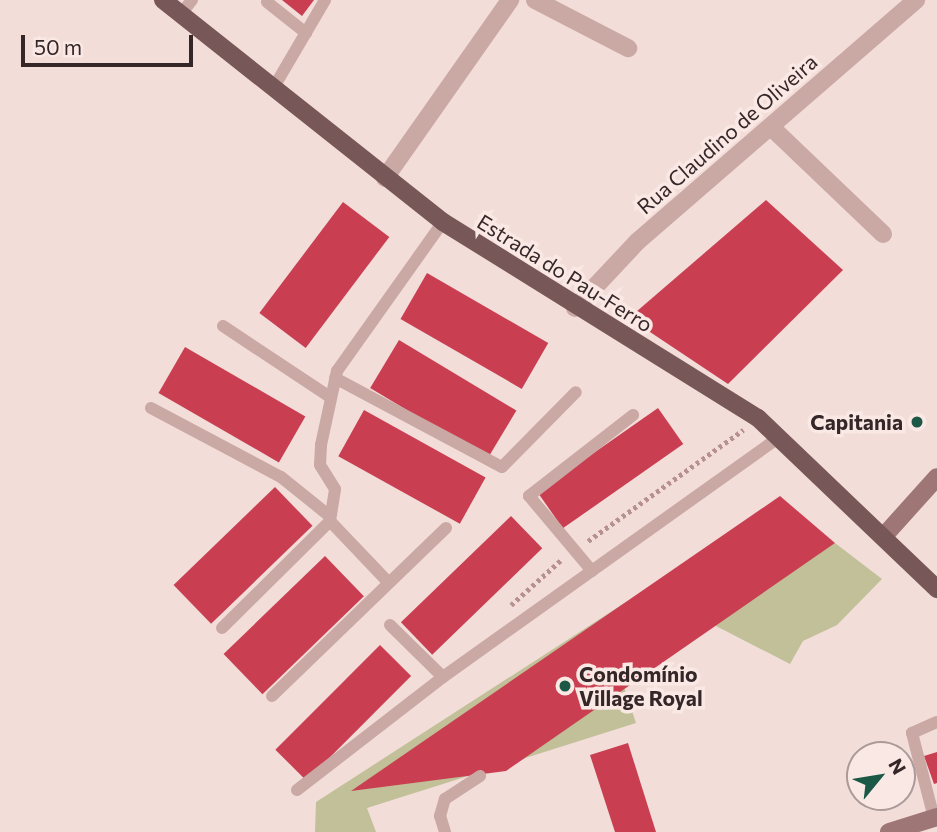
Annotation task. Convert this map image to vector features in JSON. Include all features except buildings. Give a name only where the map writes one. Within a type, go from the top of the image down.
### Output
[{"type":"main road","name":"Estrada do Pau-Ferro","points":[[163,0],[187,7],[274,87],[443,222],[575,308],[758,418],[937,589]]},
{"type":"street","points":[[386,178],[510,0]]},
{"type":"street","points":[[535,0],[628,48]]},
{"type":"street","name":"Rua Claudino de Oliveira","points":[[575,308],[638,241],[916,0]]},
{"type":"street","points":[[771,127],[883,234]]},
{"type":"street","points":[[884,536],[937,477]]},
{"type":"street","points":[[889,832],[935,818]]},
{"type":"lane","points":[[274,87],[325,0]]},
{"type":"lane","points":[[267,2],[306,33]]},
{"type":"lane","points":[[222,628],[329,518],[335,489],[320,465],[321,445],[334,378],[443,222]]},
{"type":"lane","points":[[223,326],[330,397]]},
{"type":"lane","points":[[334,378],[502,467],[576,392]]},
{"type":"lane","points":[[152,408],[281,477],[329,518],[388,582]]},
{"type":"lane","points":[[593,571],[577,549],[529,496],[633,415]]},
{"type":"lane","points":[[297,790],[443,677],[780,437]]},
{"type":"lane","points":[[272,696],[446,528]]},
{"type":"lane","points":[[390,625],[443,677]]},
{"type":"lane","points":[[935,818],[912,733],[937,722]]},
{"type":"lane","points":[[445,832],[440,816],[445,799],[480,776]]},
{"type":"path","points":[[507,632],[501,620],[523,589],[758,418]]},
{"type":"green space","points":[[835,543],[882,579],[837,625],[803,641],[790,664],[716,626],[727,598]]},
{"type":"green space","points":[[626,602],[655,656],[623,684],[636,723],[367,808],[376,832],[315,832],[316,802]]},
{"type":"place","name":"Capitania","points":[[917,422]]},
{"type":"place","name":"Condomínio Village Royal","points":[[565,686]]}]
